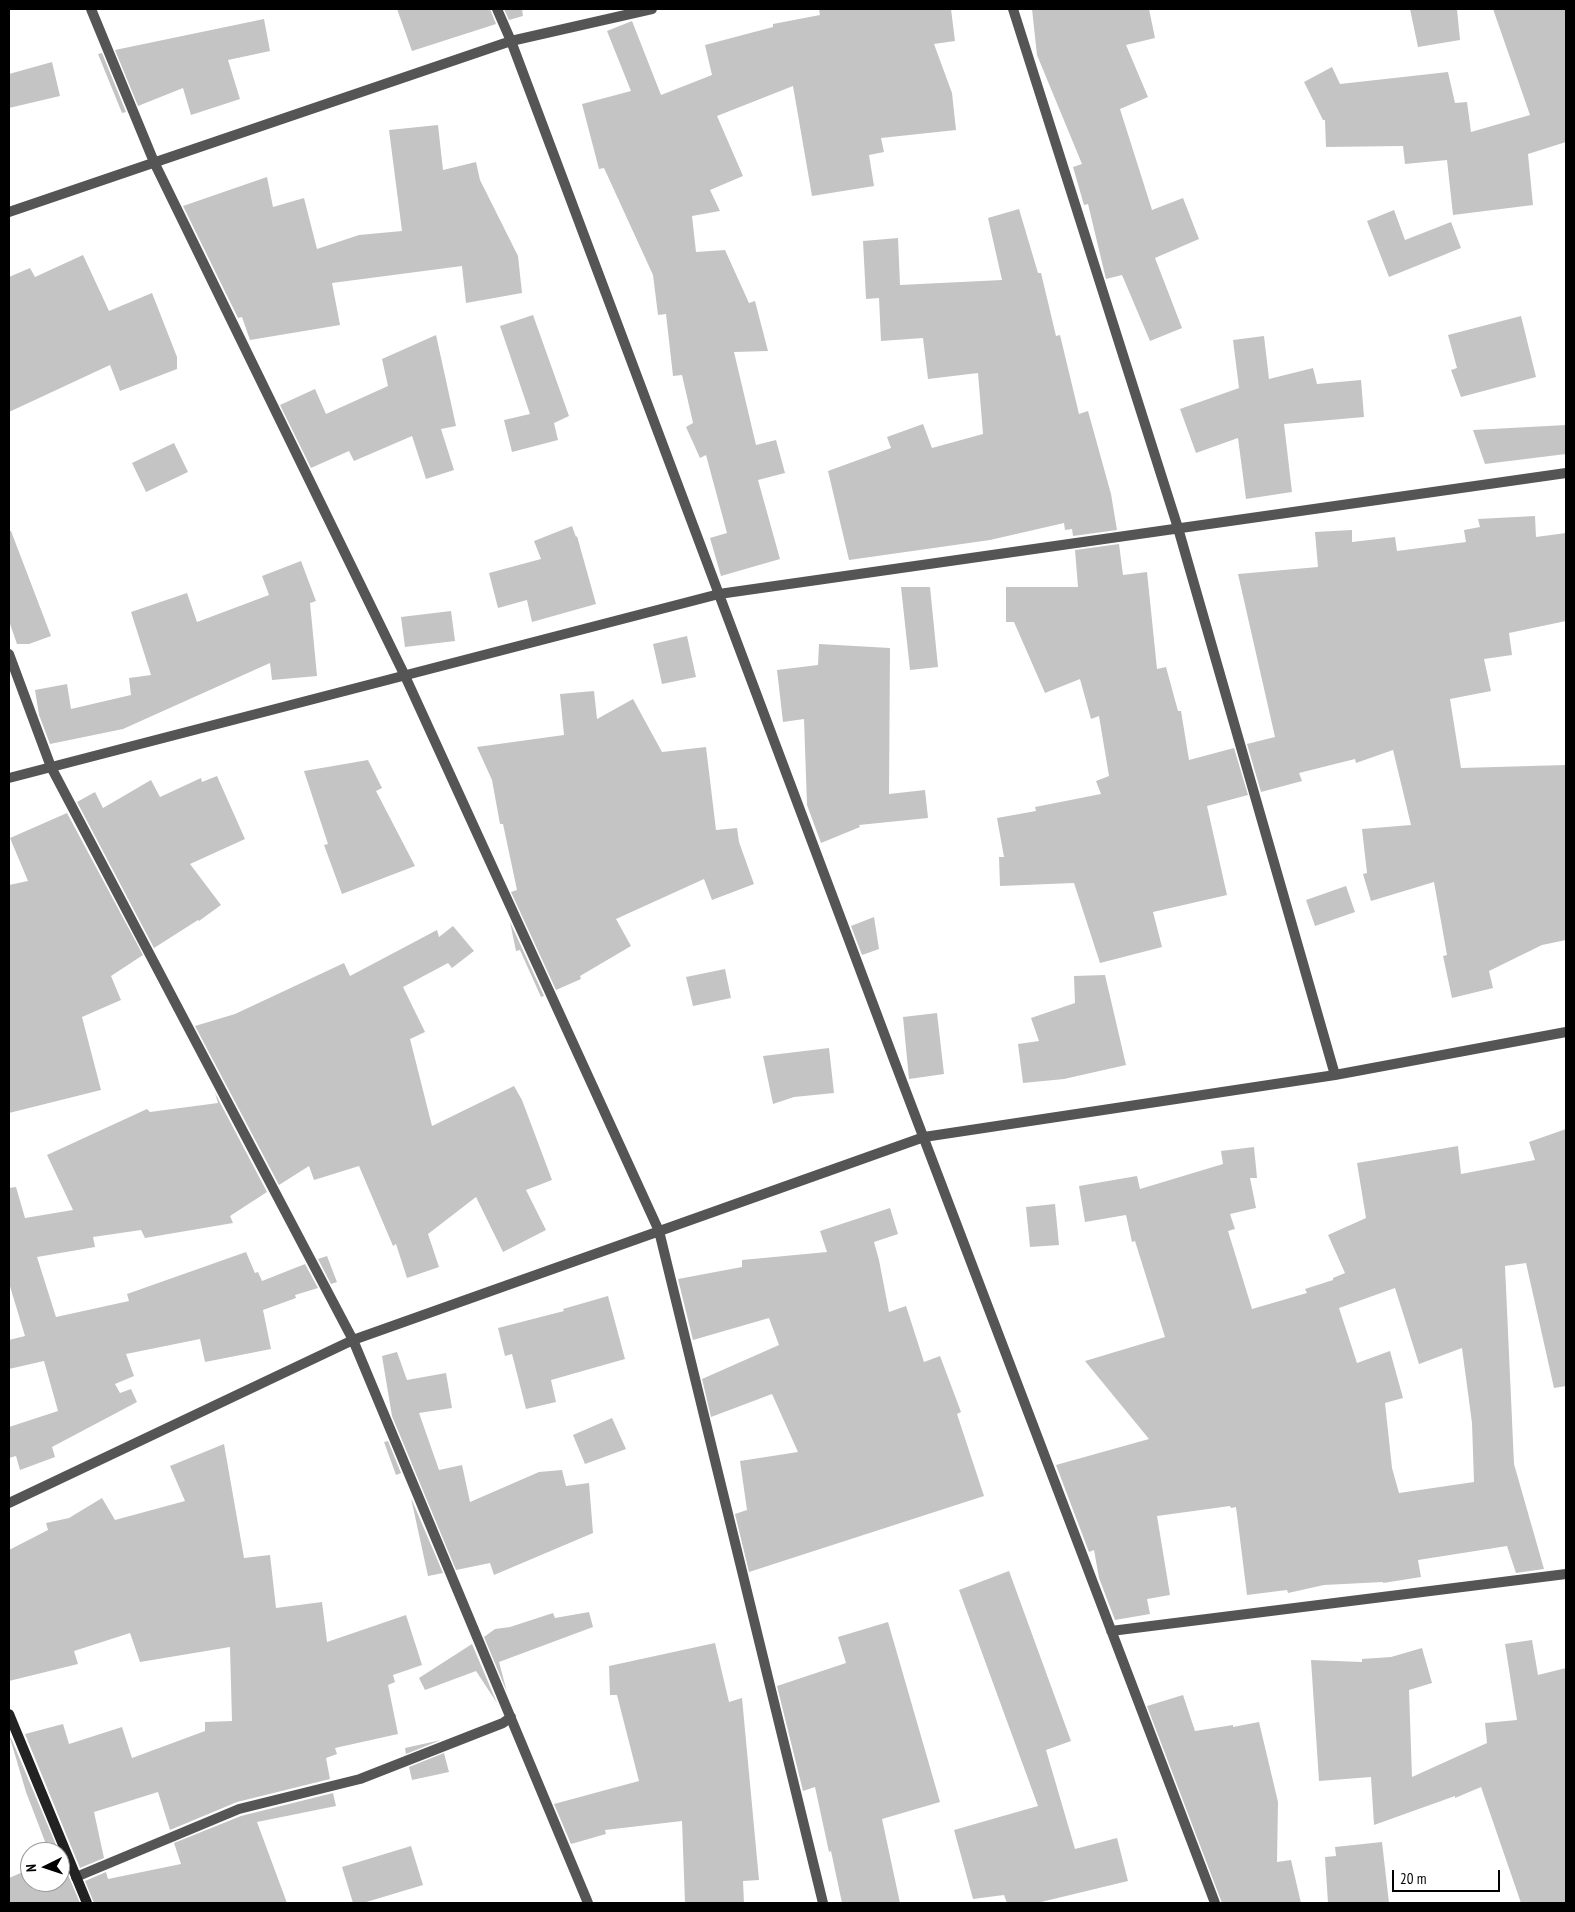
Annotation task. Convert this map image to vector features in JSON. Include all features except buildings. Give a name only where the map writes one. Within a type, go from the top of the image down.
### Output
[{"type":"street","points":[[91,9],[154,162],[405,676],[659,1231],[823,1903]]},
{"type":"street","points":[[497,9],[511,41],[1215,1903]]},
{"type":"street","points":[[9,212],[511,41],[652,9]]},
{"type":"street","points":[[1013,9],[1178,528],[1335,1075]]},
{"type":"street","points":[[9,778],[719,594],[1566,473]]},
{"type":"street","points":[[9,654],[51,767],[353,1340],[588,1903]]},
{"type":"street","points":[[9,1502],[353,1340],[924,1137],[1335,1075],[1566,1032]]},
{"type":"street","points":[[1111,1632],[1566,1574]]},
{"type":"street","points":[[9,1714],[87,1903]]},
{"type":"street","points":[[76,1878],[239,1809],[360,1778],[503,1723],[510,1717]]}]
